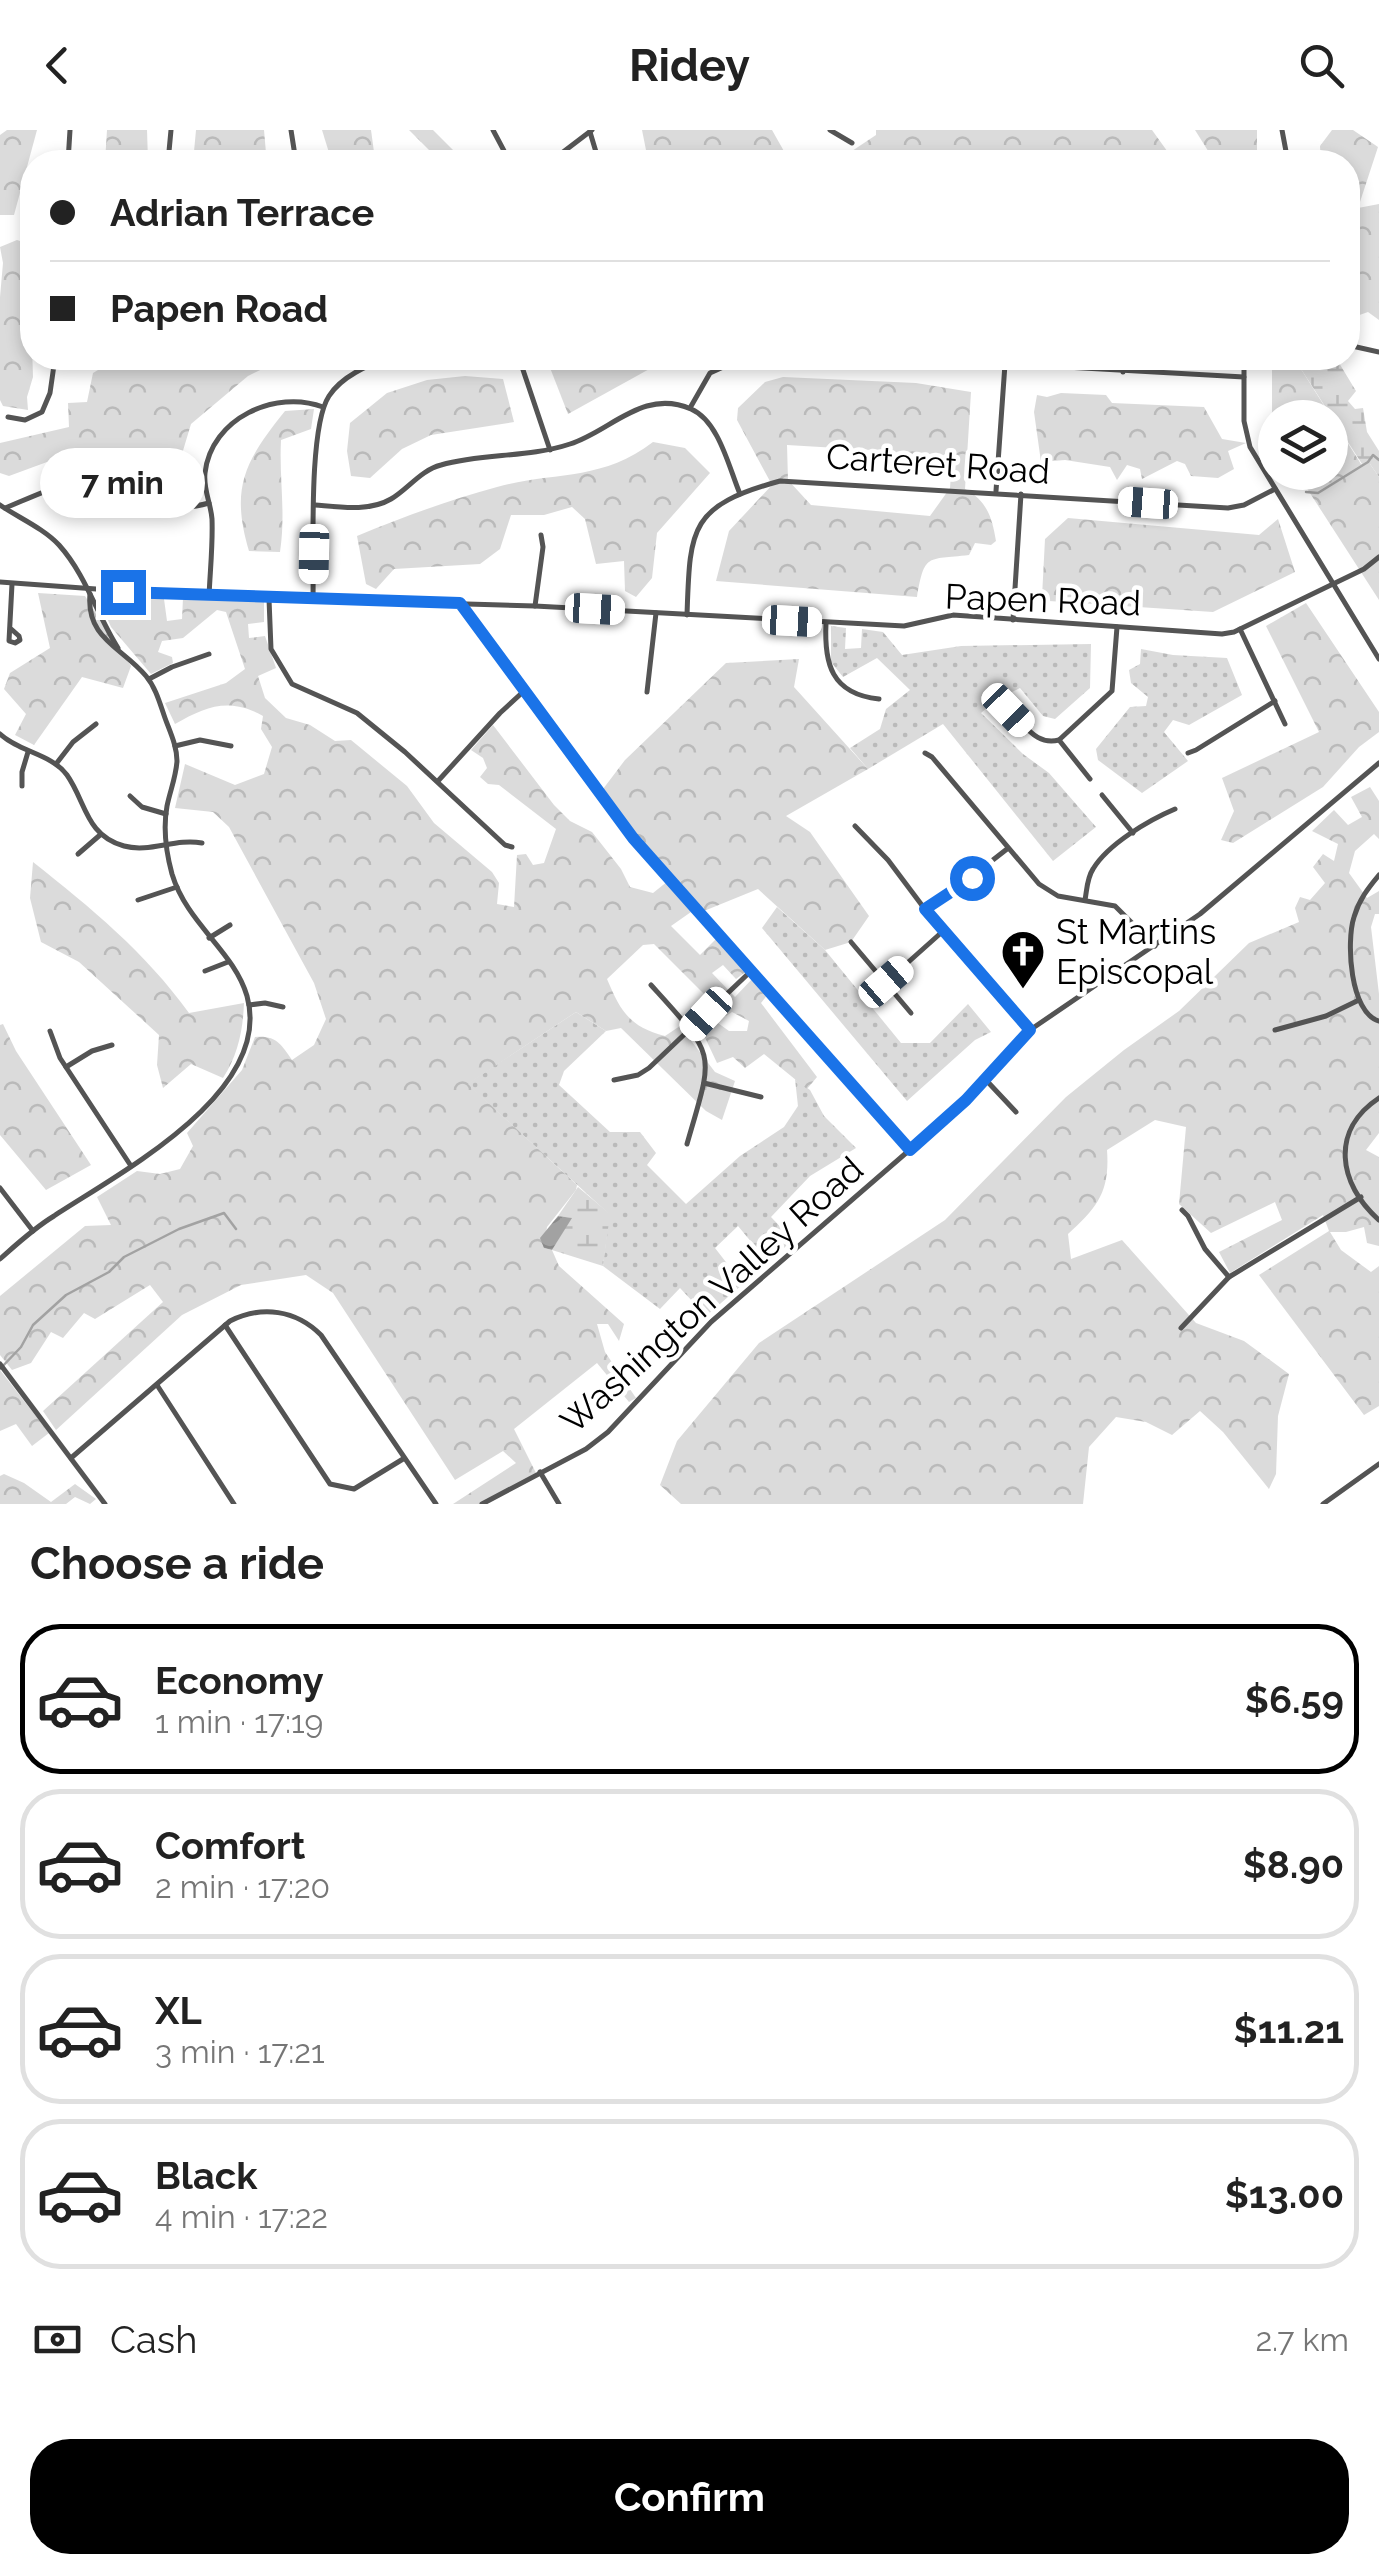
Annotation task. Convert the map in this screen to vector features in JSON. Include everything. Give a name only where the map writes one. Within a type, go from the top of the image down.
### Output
[{"type":"street","points":[[830,130],[852,143]]},
{"type":"street","points":[[566,150],[591,131]]},
{"type":"street","points":[[8,418],[25,420],[42,412],[54,370]]},
{"type":"street","points":[[313,600],[318,424],[323,407],[341,382],[364,370]]},
{"type":"street","points":[[523,370],[550,450]]},
{"type":"street","points":[[690,408],[710,373],[717,370]]},
{"type":"street","points":[[996,492],[1005,370]]},
{"type":"street","points":[[1094,370],[1244,377]]},
{"type":"street","points":[[1244,370],[1247,438],[1258,459]]},
{"type":"street","points":[[210,597],[212,522],[204,480],[209,458],[226,432],[259,406],[282,400],[306,401],[323,407]]},
{"type":"street","points":[[315,504],[376,506],[440,465],[550,450],[580,440],[633,409],[660,405],[690,408],[710,425],[740,494]]},
{"type":"street","points":[[2,507],[104,475],[122,478],[171,507],[210,503]]},
{"type":"street","name":"Carteret Road","points":[[687,614],[689,563],[698,525],[712,510],[740,494],[788,480],[1228,508],[1244,506],[1272,490]]},
{"type":"street","points":[[1275,490],[1379,660]]},
{"type":"street","points":[[1013,620],[1021,494]]},
{"type":"street","points":[[2,507],[59,545],[120,650]]},
{"type":"street","points":[[535,606],[542,534]]},
{"type":"street","name":"Papen Road","points":[[0,582],[89,592],[535,606],[910,626],[953,616],[1212,634],[1240,628],[1333,584],[1379,557]]},
{"type":"street","points":[[10,628],[12,584]]},
{"type":"street","points":[[0,1258],[33,1231],[166,1143],[239,1065],[248,1036],[248,1005],[242,982],[189,912],[176,888],[166,845],[166,814],[176,770],[175,746],[149,680],[97,633],[89,608],[89,592]]},
{"type":"street","points":[[269,599],[272,649],[292,684],[357,713],[512,848]]},
{"type":"street","points":[[460,603],[633,838],[910,1150]]},
{"type":"street","points":[[470,618],[472,608],[478,604]]},
{"type":"street","points":[[647,692],[656,613]]},
{"type":"street","points":[[826,623],[825,656],[830,671],[856,691],[878,698]]},
{"type":"street","points":[[1001,706],[1037,739],[1049,743],[1059,740],[1112,691],[1118,627]]},
{"type":"street","points":[[1240,628],[1285,724]]},
{"type":"street","points":[[149,680],[172,666],[208,654]]},
{"type":"street","points":[[438,782],[524,691]]},
{"type":"street","points":[[1188,752],[1275,701]]},
{"type":"street","points":[[56,765],[74,742],[96,724]]},
{"type":"street","points":[[0,734],[56,765],[68,776],[86,816],[100,835],[128,847],[202,843]]},
{"type":"street","points":[[175,746],[200,740],[232,746]]},
{"type":"street","points":[[1059,740],[1090,779]]},
{"type":"street","points":[[22,786],[28,752]]},
{"type":"street","points":[[925,752],[1030,876],[1049,891],[1115,906],[1155,946]]},
{"type":"street","name":"Washington Valley Road","points":[[482,1504],[586,1449],[608,1432],[711,1322],[910,1150],[1030,1030],[1155,946],[1240,882],[1379,763]]},
{"type":"street","points":[[1102,795],[1133,832]]},
{"type":"street","points":[[130,796],[148,810],[166,814]]},
{"type":"street","points":[[1085,900],[1094,867],[1133,832],[1175,809]]},
{"type":"street","points":[[856,826],[888,860],[942,932],[1030,1030]]},
{"type":"street","points":[[78,854],[100,835]]},
{"type":"street","points":[[925,909],[972,878],[1006,849]]},
{"type":"street","points":[[1379,875],[1363,896],[1352,927],[1352,964],[1359,1000],[1366,1016],[1379,1021]]},
{"type":"street","points":[[138,900],[176,888]]},
{"type":"street","points":[[209,938],[230,924]]},
{"type":"street","points":[[886,982],[942,932]]},
{"type":"street","points":[[850,942],[911,1013]]},
{"type":"street","points":[[206,971],[228,962]]},
{"type":"street","points":[[614,1080],[644,1072],[751,971]]},
{"type":"street","points":[[651,985],[692,1030],[707,1060],[688,1144]]},
{"type":"street","points":[[1276,1030],[1326,1016],[1359,1000]]},
{"type":"street","points":[[248,1005],[284,1006]]},
{"type":"street","points":[[50,1031],[66,1068],[131,1166]]},
{"type":"street","points":[[66,1068],[92,1051],[112,1045]]},
{"type":"street","points":[[985,1079],[1016,1112]]},
{"type":"street","points":[[704,1084],[761,1097]]},
{"type":"street","points":[[1379,1098],[1358,1113],[1346,1143],[1346,1164],[1361,1197],[1379,1220]]},
{"type":"street","points":[[0,1188],[33,1231]]},
{"type":"street","points":[[1181,1328],[1229,1277],[1361,1197]]},
{"type":"street","points":[[1182,1210],[1229,1277]]},
{"type":"street","points":[[72,1458],[225,1325],[260,1312],[289,1314],[312,1327],[330,1348],[436,1504]]},
{"type":"street","points":[[225,1325],[330,1484],[354,1489],[404,1458]]},
{"type":"street","points":[[0,1364],[105,1504]]},
{"type":"street","points":[[156,1384],[234,1504]]},
{"type":"street","points":[[1323,1504],[1379,1464]]},
{"type":"street","points":[[540,1472],[559,1504]]},
{"type":"green space","points":[[7,130],[37,130],[32,150],[20,150],[20,193],[14,215],[0,215],[0,135]]},
{"type":"green space","points":[[107,130],[147,130],[148,150],[106,150]]},
{"type":"green space","points":[[196,130],[264,130],[266,150],[194,150]]},
{"type":"green space","points":[[322,130],[371,130],[374,150],[328,150]]},
{"type":"green space","points":[[409,130],[433,130],[453,150],[429,150]]},
{"type":"green space","points":[[642,130],[772,130],[783,150],[646,150]]},
{"type":"green space","points":[[876,130],[1152,130],[1166,150],[854,150],[876,135]]},
{"type":"green space","points":[[1195,130],[1257,130],[1257,150],[1208,150]]},
{"type":"green space","points":[[1332,130],[1353,130],[1378,147],[1360,202],[1360,150],[1320,150]]},
{"type":"green space","points":[[1379,204],[1379,320],[1368,312],[1360,315],[1360,208]]},
{"type":"green space","points":[[20,241],[20,370],[33,370],[28,410],[3,406],[0,400],[0,247]]},
{"type":"green space","points":[[260,370],[191,424],[182,454],[47,462],[9,476],[0,473],[0,443],[69,427],[68,403],[87,402],[93,373]]},
{"type":"green space","points":[[551,370],[648,370],[568,414]]},
{"type":"green space","points":[[1272,370],[1302,370],[1321,400],[1272,400]]},
{"type":"green space","points":[[1302,370],[1343,370],[1356,391],[1348,401],[1321,400]]},
{"type":"green space","points":[[465,376],[503,379],[514,422],[431,435],[402,449],[370,478],[351,476],[347,451],[350,423],[387,393],[427,380]]},
{"type":"green space","points":[[783,377],[916,383],[971,392],[965,489],[987,511],[996,541],[991,545],[975,543],[969,555],[930,561],[922,573],[917,597],[716,581],[729,531],[772,485],[737,420],[738,408],[765,382]],"holes":[[[787,445],[952,460],[950,488],[930,516],[811,505],[788,480]]]},
{"type":"green space","points":[[1037,395],[1106,395],[1112,403],[1204,407],[1222,439],[1246,443],[1228,451],[1234,469],[1218,478],[1191,476],[1185,464],[1177,461],[1142,479],[1140,469],[1127,465],[1117,480],[1110,467],[1065,460],[1041,462],[1034,412]]},
{"type":"green space","points":[[1348,401],[1355,409],[1363,408],[1367,432],[1379,451],[1379,477],[1370,464],[1362,464],[1348,442]]},
{"type":"green space","points":[[314,409],[311,429],[281,440],[280,552],[249,551],[241,492],[251,460],[285,411]]},
{"type":"green space","points":[[653,442],[685,448],[710,473],[657,533],[652,578],[636,597],[625,591],[624,561],[596,564],[585,519],[572,507],[544,515],[511,515],[500,549],[480,564],[394,569],[376,589],[366,584],[357,536],[497,487],[615,464]]},
{"type":"green space","points":[[1348,443],[1361,464],[1370,464],[1379,477],[1379,600],[1308,490],[1348,490]]},
{"type":"green space","points":[[1068,518],[1259,535],[1278,519],[1295,572],[1213,612],[1049,601],[1042,597],[1045,539]]},
{"type":"green space","points":[[38,593],[85,596],[131,666],[123,688],[82,677],[34,745],[15,735],[26,714],[4,689],[10,673],[50,648]]},
{"type":"green space","points":[[110,594],[164,599],[167,621],[182,619],[183,598],[264,601],[264,622],[248,624],[249,638],[265,636],[276,668],[258,676],[265,698],[286,718],[310,725],[335,741],[351,740],[407,786],[434,823],[492,872],[499,883],[497,904],[514,907],[517,855],[526,854],[533,865],[544,863],[556,829],[499,785],[488,784],[480,777],[487,768],[483,758],[471,750],[493,725],[554,805],[570,821],[592,832],[630,887],[653,893],[668,881],[691,912],[671,926],[700,955],[717,938],[747,971],[736,979],[723,965],[712,973],[735,997],[753,978],[768,994],[761,1003],[817,1077],[807,1089],[764,1054],[745,1068],[733,1057],[717,1063],[701,1029],[711,1018],[729,1031],[747,1031],[749,1021],[732,1012],[726,1016],[654,944],[643,945],[607,979],[634,1022],[665,1036],[680,1026],[715,1072],[735,1081],[722,1120],[706,1111],[621,1028],[606,1031],[576,1012],[468,1084],[577,1185],[547,1227],[544,1248],[552,1250],[559,1266],[624,1324],[619,1341],[608,1324],[597,1324],[605,1352],[636,1398],[629,1402],[597,1363],[514,1429],[536,1473],[480,1504],[453,1504],[516,1463],[503,1451],[455,1480],[333,1293],[306,1275],[241,1285],[182,1315],[56,1430],[43,1411],[163,1302],[150,1285],[95,1319],[84,1313],[63,1338],[51,1332],[31,1363],[12,1370],[0,1355],[0,1296],[85,1226],[111,1225],[97,1197],[137,1171],[160,1174],[180,1169],[193,1146],[187,1133],[242,1070],[255,1037],[277,1042],[292,1060],[314,1045],[326,1019],[314,983],[229,827],[213,812],[175,808],[185,764],[235,785],[264,774],[272,747],[261,729],[263,716],[251,710],[218,706],[175,724],[165,703],[226,683],[245,669],[226,612],[217,610],[183,638],[162,641],[158,652],[172,657],[173,663],[151,674],[111,627],[99,600]]},
{"type":"green space","points":[[1306,603],[1379,712],[1379,732],[1359,747],[1323,787],[1233,843],[1221,840],[1234,811],[1222,778],[1319,732],[1266,626]]},
{"type":"green space","points":[[831,626],[846,628],[845,649],[861,648],[862,629],[883,632],[902,655],[961,646],[1091,644],[1090,688],[1055,719],[1043,716],[1020,688],[981,713],[1049,773],[1096,827],[1053,861],[943,724],[868,769],[850,748],[880,729],[886,709],[910,690],[877,658],[843,677],[831,662]]},
{"type":"green space","points":[[1141,649],[1227,658],[1242,695],[1189,725],[1173,720],[1164,732],[1188,761],[1142,793],[1098,760],[1096,749],[1130,707],[1146,706],[1148,697],[1131,683],[1129,670],[1140,664]]},
{"type":"green space","points":[[799,659],[794,687],[868,769],[786,816],[810,832],[869,916],[851,942],[825,950],[758,889],[699,913],[634,840],[600,793],[625,760],[726,663]]},
{"type":"green space","points":[[1370,787],[1379,801],[1379,839],[1374,834],[1355,851],[1349,873],[1367,898],[1379,891],[1379,914],[1375,914],[1371,927],[1379,994],[1379,1133],[1366,1150],[1379,1157],[1379,1246],[1367,1243],[1364,1227],[1330,1232],[1341,1250],[1371,1272],[1379,1266],[1379,1406],[1364,1415],[1259,1275],[1329,1231],[1323,1215],[1230,1273],[1219,1252],[1282,1220],[1275,1202],[1211,1233],[1179,1204],[1186,1127],[1155,1120],[1107,1150],[1100,1197],[1068,1234],[1071,1259],[1122,1240],[1196,1323],[1244,1341],[1289,1374],[1278,1416],[1276,1474],[1269,1489],[1223,1432],[1200,1411],[1172,1435],[1146,1422],[1116,1417],[1089,1447],[1083,1504],[681,1504],[660,1485],[677,1441],[759,1343],[945,1220],[1066,1097],[1179,1011],[1249,943],[1299,922],[1295,908],[1300,897],[1310,900],[1325,883],[1313,867],[1323,854],[1334,861],[1338,844],[1312,831],[1334,810],[1348,825],[1362,817],[1351,797]]},
{"type":"green space","points":[[33,862],[136,951],[189,1013],[244,1003],[239,1042],[223,1078],[191,1064],[163,1088],[157,1065],[159,1035],[79,962],[41,942],[30,898]]},
{"type":"green space","points":[[777,907],[825,950],[901,1043],[930,1043],[968,1004],[991,1032],[975,1040],[907,1101],[762,928]]},
{"type":"green space","points":[[576,1012],[606,1031],[564,1071],[559,1085],[610,1132],[640,1132],[656,1153],[647,1165],[686,1204],[740,1156],[784,1127],[798,1106],[795,1079],[810,1090],[824,1116],[856,1148],[810,1176],[771,1217],[793,1240],[768,1262],[738,1226],[715,1248],[743,1284],[706,1316],[680,1288],[660,1309],[603,1266],[609,1214],[467,1084]]},
{"type":"green space","points":[[3,1024],[16,1051],[91,1165],[46,1190],[0,1135]]},
{"type":"green space","points":[[578,1187],[610,1214],[603,1266],[552,1250],[571,1218],[558,1216]]},
{"type":"green space","points":[[0,1370],[49,1433],[32,1446],[16,1424],[0,1431]]},
{"type":"green space","points":[[4,1474],[51,1502],[75,1484],[96,1499],[90,1504],[75,1497],[66,1504],[0,1504],[0,1476]]},
{"type":"water","points":[[558,1216],[572,1218],[552,1250],[544,1248],[540,1238]]},
{"type":"waterway","points":[[1306,492],[1318,493],[1373,455],[1379,460]]},
{"type":"waterway","points":[[0,1369],[21,1347],[33,1325],[66,1295],[109,1272],[124,1257],[179,1229],[224,1213],[236,1229]]},
{"type":"place","name":"St Martins Episcopal","points":[[1023,990]]},
{"type":"route","points":[[123,592],[460,603],[633,838],[910,1150],[966,1100],[1030,1030],[925,909],[972,878]]}]
